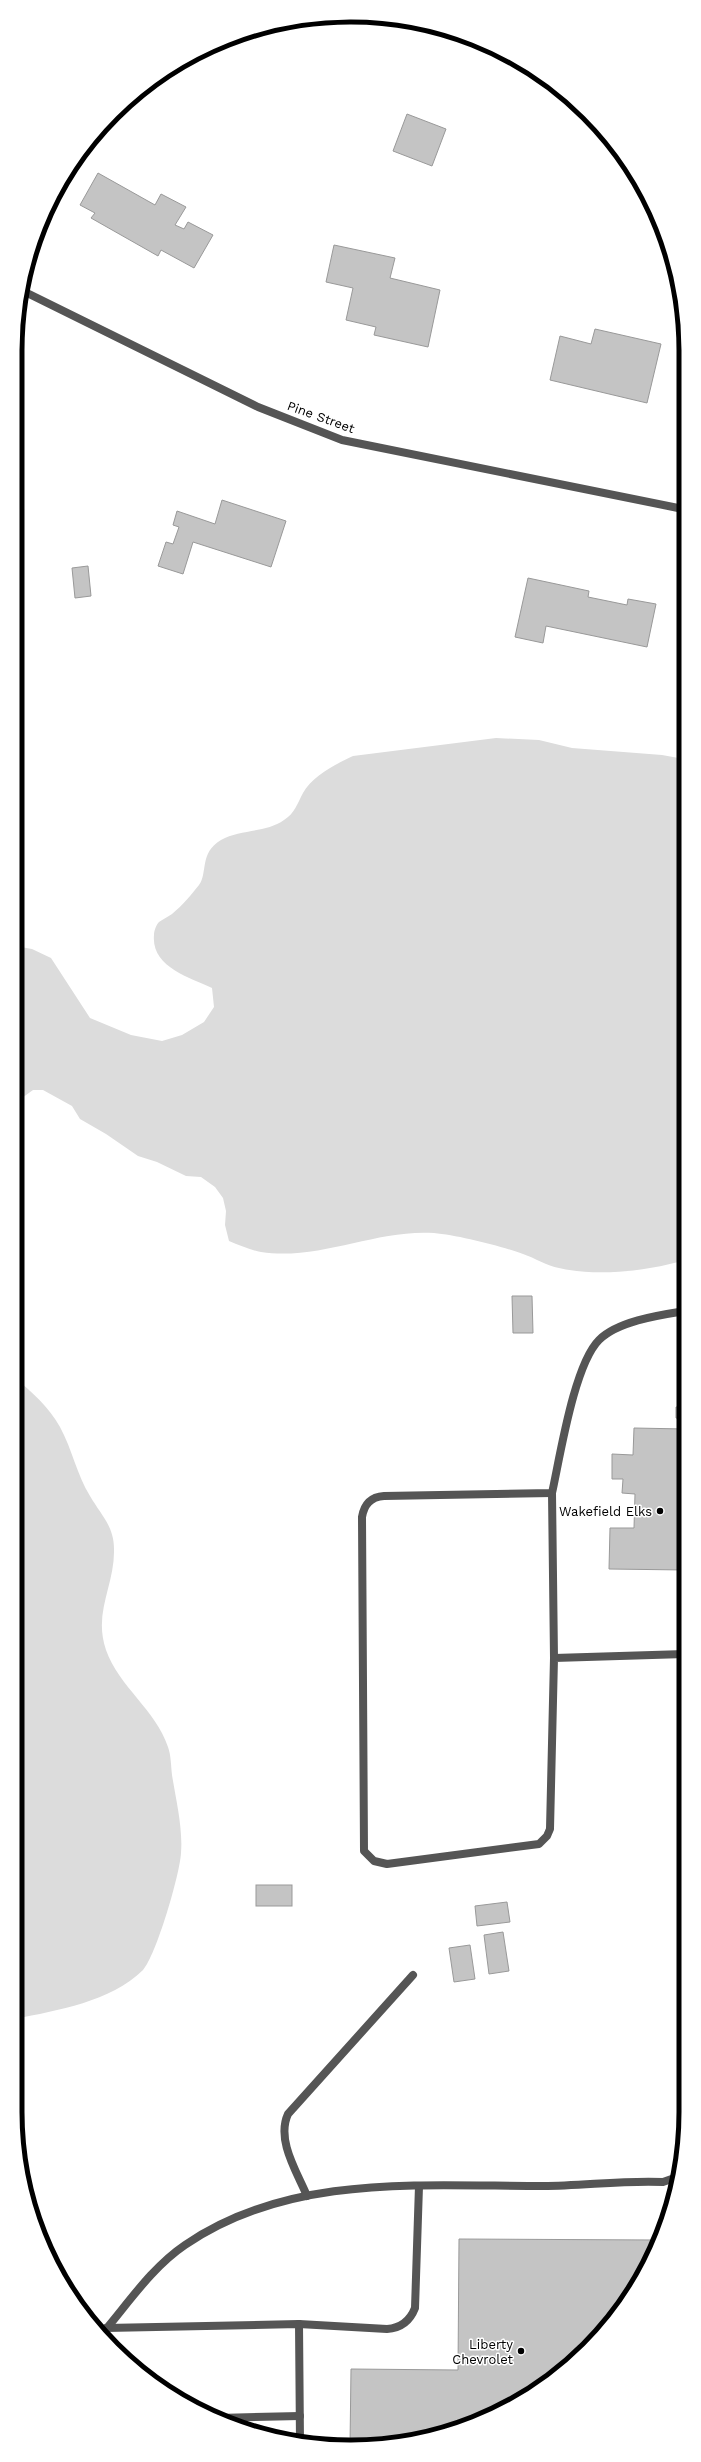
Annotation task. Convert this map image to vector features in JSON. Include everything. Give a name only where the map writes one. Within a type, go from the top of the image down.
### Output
[{"type":"street","name":"Pine Street","points":[[27,293],[258,406],[342,440],[679,508]]},
{"type":"street","points":[[552,1493],[384,1496],[372,1500],[364,1509],[363,1842],[364,1851],[370,1858],[378,1863],[387,1864],[524,1847],[539,1844],[547,1836],[550,1825],[554,1658],[552,1493],[576,1389],[586,1360],[599,1340],[644,1318],[679,1312]]},
{"type":"street","points":[[554,1658],[679,1654]]},
{"type":"street","points":[[307,2196],[284,2138],[284,2126],[288,2114],[413,1976]]},
{"type":"street","points":[[106,2328],[163,2263],[185,2245],[221,2224],[272,2204],[307,2196],[368,2186],[552,2186],[663,2182],[672,2179]]},
{"type":"street","points":[[106,2328],[299,2324],[392,2329],[407,2322],[413,2313],[416,2303],[419,2186]]},
{"type":"street","points":[[299,2324],[300,2436]]},
{"type":"street","points":[[232,2418],[300,2416]]},
{"type":"shaded area","points":[[496,738],[539,740],[572,748],[662,755],[679,758],[679,1262],[622,1272],[574,1271],[554,1267],[523,1254],[491,1244],[434,1233],[412,1233],[391,1236],[304,1252],[283,1254],[261,1252],[229,1241],[225,1225],[226,1211],[223,1198],[215,1187],[201,1177],[186,1176],[157,1162],[138,1156],[106,1134],[80,1119],[72,1106],[43,1090],[33,1090],[22,1098],[22,947],[32,949],[51,958],[90,1018],[131,1035],[162,1041],[182,1035],[204,1022],[214,1007],[212,988],[183,975],[165,963],[155,946],[154,932],[156,926],[159,922],[176,911],[199,885],[202,880],[207,857],[214,845],[221,840],[236,834],[269,827],[284,820],[293,811],[312,781],[332,767],[353,756]]},
{"type":"shaded area","points":[[22,1384],[40,1400],[56,1420],[68,1444],[85,1488],[106,1521],[112,1534],[114,1549],[113,1562],[102,1623],[106,1650],[119,1676],[155,1721],[168,1747],[181,1834],[180,1863],[172,1896],[154,1949],[143,1970],[130,1981],[115,1990],[83,2003],[22,2018]]},
{"type":"building","points":[[407,114],[446,129],[432,166],[393,151]]},
{"type":"building","points":[[98,173],[155,205],[161,194],[186,207],[175,225],[184,229],[188,222],[213,235],[194,268],[161,250],[158,256],[91,218],[95,213],[80,205]]},
{"type":"building","points":[[334,245],[395,258],[390,278],[440,290],[428,347],[374,335],[376,327],[346,320],[353,288],[326,282]]},
{"type":"building","points":[[595,329],[661,344],[647,403],[550,380],[560,336],[591,344]]},
{"type":"building","points":[[222,500],[286,521],[271,567],[193,542],[183,574],[158,566],[166,542],[173,544],[179,527],[173,525],[177,511],[215,524]]},
{"type":"building","points":[[88,566],[91,596],[75,598],[72,568]]},
{"type":"building","points":[[528,578],[589,591],[588,597],[627,605],[628,599],[656,604],[647,647],[546,626],[543,643],[515,637]]},
{"type":"building","points":[[512,1296],[532,1296],[533,1333],[513,1333]]},
{"type":"building","points":[[676,1407],[679,1407],[679,1418],[676,1418]]},
{"type":"building","name":"Wakefield Elks","points":[[634,1428],[679,1429],[679,1570],[609,1569],[610,1528],[634,1528],[635,1494],[622,1493],[623,1479],[612,1479],[612,1454],[633,1455]]},
{"type":"building","points":[[256,1885],[292,1885],[292,1906],[256,1906]]},
{"type":"building","points":[[507,1902],[510,1922],[477,1926],[475,1906]]},
{"type":"building","points":[[503,1932],[509,1971],[489,1974],[484,1935]]},
{"type":"building","points":[[470,1945],[475,1979],[454,1982],[449,1948]]},
{"type":"building","name":"Liberty Chevrolet","points":[[459,2239],[653,2240],[635,2276],[624,2294],[597,2328],[583,2344],[533,2385],[496,2406],[456,2423],[415,2434],[350,2440],[351,2369],[458,2370]]},
{"type":"place","name":"Wakefield Elks","points":[[660,1511]]},
{"type":"place","name":"Liberty Chevrolet","points":[[521,2351]]}]
